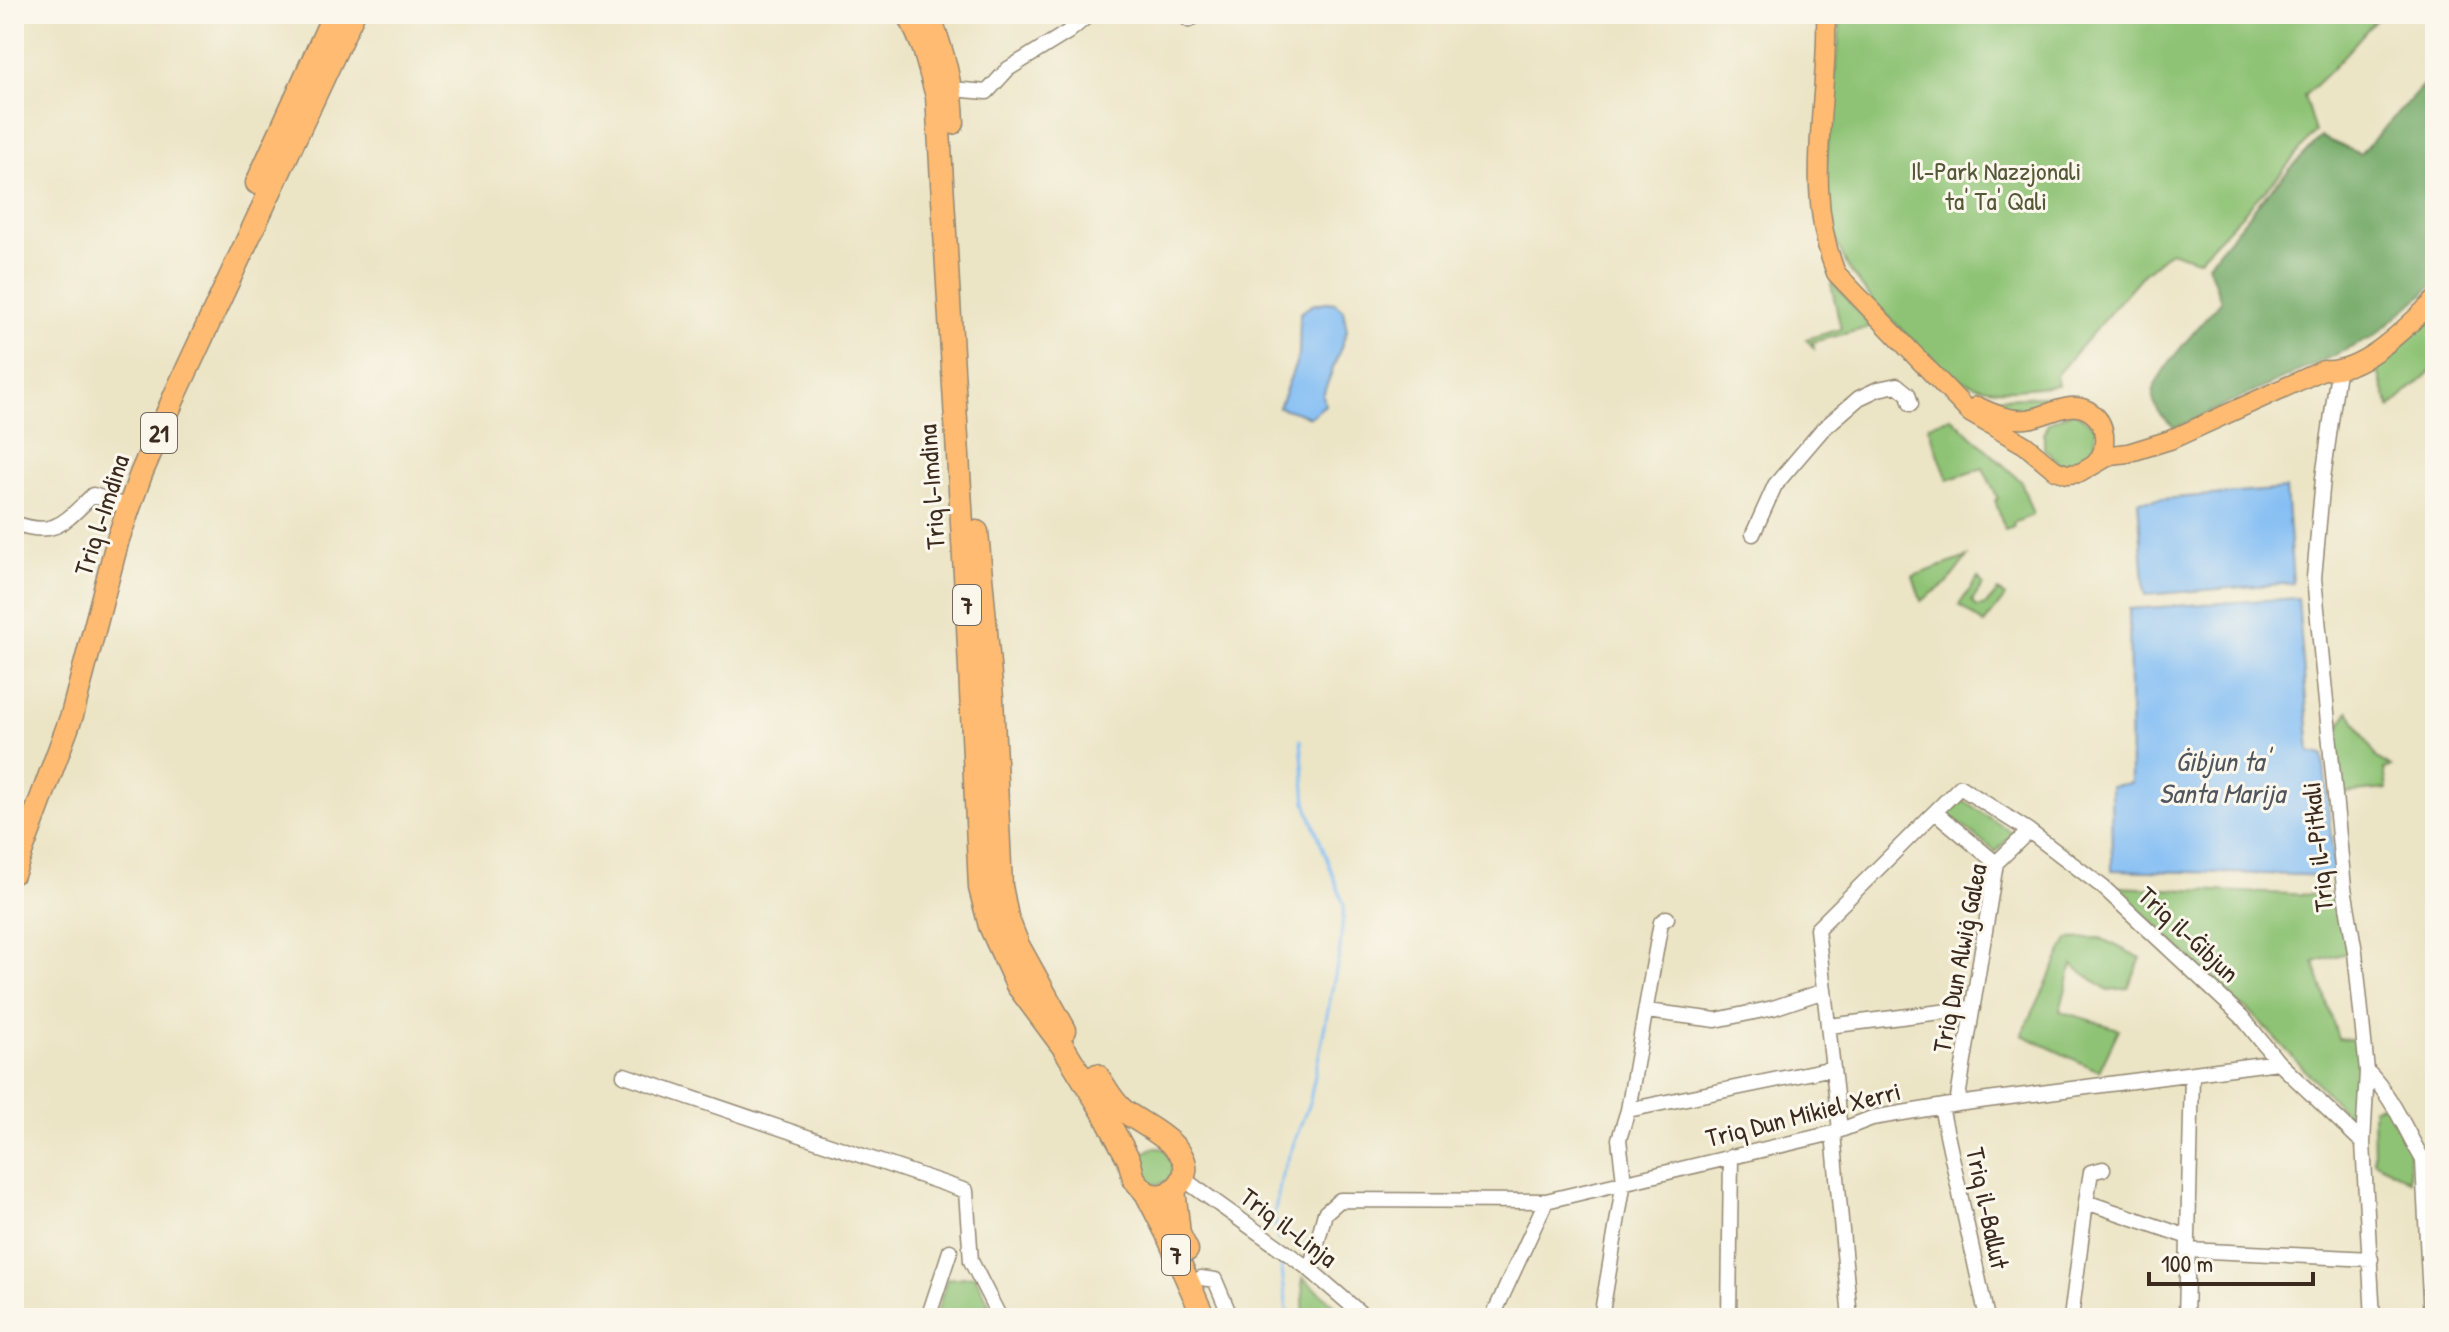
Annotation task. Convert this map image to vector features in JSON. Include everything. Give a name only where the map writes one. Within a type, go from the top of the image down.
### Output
[{"type":"highway","name":"Triq l-Imdina","points":[[14,831],[59,710],[117,503],[161,389],[334,14]]},
{"type":"highway","name":"Triq l-Imdina","points":[[14,872],[72,715],[118,539],[141,474],[182,379],[353,14]]},
{"type":"highway","name":"Triq l-Imdina","points":[[909,14],[924,49],[937,96],[980,888],[990,926],[1017,985],[1064,1048],[1102,1110],[1129,1160],[1134,1179],[1146,1193],[1204,1318]]},
{"type":"highway","name":"Triq l-Imdina","points":[[928,14],[952,89],[967,393],[992,698],[1001,886],[1007,917],[1018,945],[1074,1044],[1120,1108],[1179,1149],[1185,1168],[1178,1184],[1179,1234],[1217,1318]]},
{"type":"highway","points":[[1129,1160],[1146,1140],[1163,1138]]},
{"type":"highway","points":[[1146,1193],[1166,1195],[1178,1184]]},
{"type":"main road","points":[[1826,14],[1817,173],[1825,245],[1836,273],[1970,413],[2067,474],[2080,473],[2111,455],[2179,437],[2323,370],[2338,371],[2373,353],[2435,300]]},
{"type":"main road","points":[[1950,391],[1963,400],[2006,417],[2025,419],[2068,406],[2092,413],[2102,423],[2104,433],[2104,449],[2092,467]]},
{"type":"main road","points":[[2045,463],[2038,439],[2040,428],[2046,417],[2056,410]]},
{"type":"main road","points":[[2104,433],[2129,445],[2146,448]]},
{"type":"street","points":[[952,89],[987,92],[1008,69],[1068,32],[1090,14]]},
{"type":"street","points":[[1182,14],[1189,20],[1199,14]]},
{"type":"street","name":"Triq il-Pitkali","points":[[2338,371],[2321,494],[2314,578],[2317,634],[2330,727],[2344,888],[2355,952],[2367,1071],[2363,1143],[2373,1318]]},
{"type":"street","points":[[1753,534],[1775,485],[1822,430],[1859,398],[1897,385],[1908,394],[1911,404]]},
{"type":"street","points":[[14,523],[34,530],[57,528],[93,495],[117,503]]},
{"type":"street","name":"Triq il-Ġibjun","points":[[1935,812],[1960,787],[2029,831],[2104,888],[2242,1017],[2278,1062],[2363,1143]]},
{"type":"street","points":[[1850,1318],[1833,1068],[1817,929],[1935,812],[1996,863]]},
{"type":"street","name":"Triq Dun Alwiġ Galea","points":[[1957,1104],[1996,863],[2029,831]]},
{"type":"street","points":[[1601,1318],[1624,1181],[1619,1139],[1628,1110],[1661,922],[1667,918]]},
{"type":"street","points":[[1647,1011],[1716,1020],[1773,1008],[1824,991]]},
{"type":"street","points":[[1829,1026],[1973,1008]]},
{"type":"street","name":"Triq Dun Mikiel Xerri","points":[[1308,1268],[1325,1213],[1340,1200],[1546,1201],[1837,1131],[1872,1118],[2278,1062]]},
{"type":"street","points":[[1628,1110],[1833,1068]]},
{"type":"street","points":[[2367,1071],[2380,1084],[2404,1122],[2435,1179]]},
{"type":"street","points":[[624,1075],[966,1191],[971,1261],[1000,1318]]},
{"type":"street","points":[[2186,1318],[2192,1075]]},
{"type":"street","name":"Triq il-Ballut","points":[[1941,1107],[1987,1318]]},
{"type":"street","points":[[1729,1318],[1731,1156]]},
{"type":"street","points":[[2423,1161],[2431,1254],[2431,1318]]},
{"type":"street","points":[[2071,1318],[2091,1172],[2103,1169]]},
{"type":"street","name":"Triq il-Linja","points":[[1178,1184],[1308,1268],[1366,1318]]},
{"type":"street","points":[[1492,1318],[1546,1201]]},
{"type":"street","points":[[2086,1202],[2188,1244],[2371,1259]]},
{"type":"street","points":[[928,1318],[950,1251]]},
{"type":"street","points":[[1201,1278],[1215,1280],[1231,1318]]},
{"type":"green space","name":"Il-Park Nazzjonali ta' Ta' Qali","points":[[1840,14],[2381,14],[2304,96],[2315,132],[2281,173],[2198,260],[2170,251],[2144,273],[2056,375],[2058,385],[2008,389],[1970,383],[1936,362],[1877,305],[1848,267],[1838,247],[1831,225],[1826,171]]},
{"type":"green space","points":[[2435,73],[2435,284],[2372,338],[2175,428],[2156,408],[2153,392],[2172,359],[2221,301],[2208,264],[2268,192],[2321,137],[2360,154]]},
{"type":"green space","points":[[1833,283],[1871,327],[1813,342],[1814,348],[1806,339],[1841,329]]},
{"type":"green space","points":[[2435,309],[2435,367],[2390,408],[2377,369]]},
{"type":"green space","points":[[1957,384],[1993,396],[2056,395],[2046,407],[2021,415],[1993,407]]},
{"type":"green space","points":[[2073,411],[2096,427],[2095,454],[2081,465],[2064,467],[2044,449],[2044,432],[2048,423]]},
{"type":"green space","points":[[1951,417],[2021,481],[2033,515],[2005,530],[1995,500],[1998,499],[1983,468],[1948,480],[1928,426]]},
{"type":"green space","points":[[1967,557],[1947,583],[1921,601],[1913,576]]},
{"type":"green space","points":[[1978,578],[1983,585],[1972,601],[1977,607],[1986,605],[1998,591],[2005,597],[1984,624],[1959,605]]},
{"type":"green space","points":[[2349,711],[2377,758],[2391,767],[2384,769],[2387,789],[2343,793],[2335,733]]},
{"type":"green space","points":[[1962,800],[2013,833],[1996,852],[1947,814]]},
{"type":"green space","points":[[2116,887],[2338,896],[2347,953],[2314,962],[2338,1038],[2358,1040],[2360,1111],[2349,1117],[2248,1009],[2237,1003]]},
{"type":"green space","points":[[2100,938],[2141,958],[2128,988],[2108,990],[2072,965],[2060,1011],[2119,1029],[2099,1071],[2022,1035],[2068,939]]},
{"type":"green space","points":[[2385,1103],[2410,1149],[2409,1180],[2374,1161],[2373,1108]]},
{"type":"green space","points":[[1157,1148],[1170,1153],[1175,1166],[1170,1179],[1157,1184],[1144,1179],[1139,1166],[1144,1153]]},
{"type":"green space","points":[[975,1276],[990,1305],[977,1308],[978,1318],[935,1318],[947,1279]]},
{"type":"green space","points":[[1302,1277],[1350,1318],[1304,1318]]},
{"type":"water","points":[[1335,303],[1343,310],[1347,331],[1323,395],[1325,405],[1310,417],[1279,407],[1299,355],[1300,313],[1312,305]]},
{"type":"water","points":[[2286,489],[2293,583],[2145,595],[2138,501]]},
{"type":"water","name":"Ġibjun ta' Santa Marija","points":[[2298,598],[2310,752],[2323,755],[2335,876],[2112,870],[2111,786],[2131,783],[2129,609]]},
{"type":"waterway","points":[[1278,1240],[1274,1215],[1282,1175],[1310,1100],[1340,950],[1344,905],[1306,803],[1301,740]]},
{"type":"waterway","points":[[1280,1255],[1288,1318]]}]
